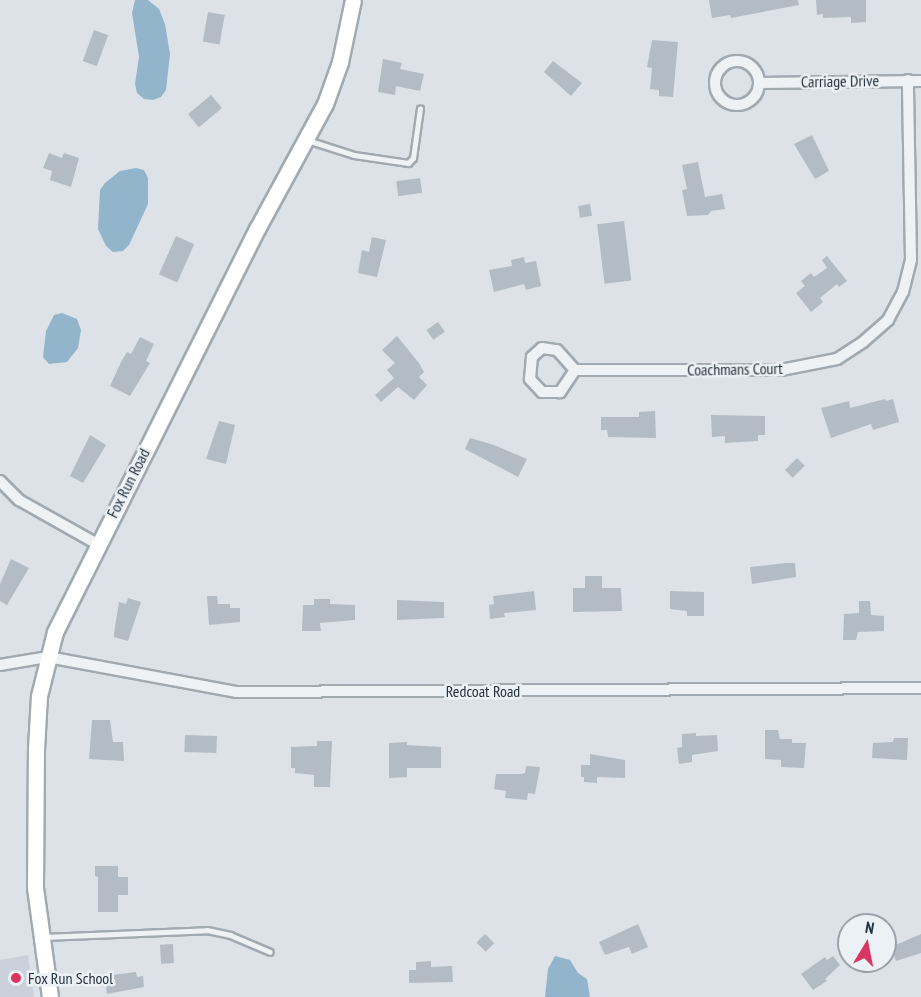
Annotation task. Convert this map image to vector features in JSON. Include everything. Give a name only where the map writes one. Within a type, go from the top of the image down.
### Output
[{"type":"street","name":"Fox Run Road","points":[[50,997],[35,888],[36,749],[39,696],[48,657],[66,606],[97,544],[257,229],[325,104],[340,62],[353,0]]},
{"type":"street","points":[[736,60],[746,62],[754,68],[759,82],[752,99],[739,105],[729,104],[720,98],[714,84],[716,74],[722,66],[736,60]]},
{"type":"street","name":"Coachmans Court","points":[[575,370],[781,370],[837,359],[888,320],[903,292],[911,260],[908,80]]},
{"type":"street","name":"Carriage Drive","points":[[759,82],[921,81]]},
{"type":"street","points":[[542,348],[557,350],[575,370],[560,392],[551,394],[542,392],[530,380],[532,357],[542,348]]},
{"type":"street","points":[[0,481],[19,500],[97,544]]},
{"type":"street","points":[[0,665],[48,657]]},
{"type":"street","name":"Redcoat Road","points":[[48,657],[236,692],[921,688]]},
{"type":"lane","points":[[306,140],[354,155],[408,163],[413,158],[420,108]]},
{"type":"lane","points":[[42,937],[207,930],[230,934],[270,952]]},
{"type":"shaded area","name":"Fox Run School","points":[[28,955],[34,997],[0,997],[0,960]]},
{"type":"water","points":[[135,0],[148,0],[159,9],[165,24],[170,54],[166,90],[161,97],[153,100],[144,99],[137,93],[135,84],[139,57],[132,13]]},
{"type":"water","points":[[136,168],[144,170],[148,178],[148,204],[129,245],[123,251],[113,252],[106,246],[98,229],[100,190],[120,171]]},
{"type":"water","points":[[62,313],[77,319],[81,330],[78,348],[67,362],[49,364],[43,357],[46,331],[54,315]]},
{"type":"water","points":[[555,956],[570,960],[578,973],[587,979],[590,997],[545,997],[548,969]]},
{"type":"building","points":[[709,0],[798,0],[799,5],[731,18],[730,15],[712,18]]},
{"type":"building","points":[[816,0],[866,0],[866,22],[851,23],[851,17],[823,18],[823,14],[817,15]]},
{"type":"building","points":[[208,12],[225,15],[220,44],[203,42]]},
{"type":"building","points":[[94,30],[108,35],[97,66],[83,61]]},
{"type":"building","points":[[652,40],[678,42],[673,97],[659,96],[659,90],[650,89],[652,68],[647,67]]},
{"type":"building","points":[[383,59],[402,63],[400,69],[424,74],[420,91],[396,86],[395,95],[378,92]]},
{"type":"building","points":[[553,61],[582,83],[571,96],[544,72]]},
{"type":"building","points":[[211,95],[222,108],[199,127],[188,114]]},
{"type":"building","points":[[812,135],[829,171],[815,179],[794,144]]},
{"type":"building","points":[[49,153],[62,158],[64,153],[79,158],[71,187],[50,180],[52,171],[43,168]]},
{"type":"building","points":[[698,162],[705,197],[722,194],[725,209],[711,211],[708,215],[687,216],[682,190],[687,189],[682,165]]},
{"type":"building","points":[[420,178],[422,193],[398,196],[396,181]]},
{"type":"building","points":[[590,204],[592,216],[580,218],[578,206]]},
{"type":"building","points":[[624,221],[631,281],[605,284],[597,224]]},
{"type":"building","points":[[176,236],[194,244],[177,283],[159,274]]},
{"type":"building","points":[[372,237],[386,240],[377,277],[358,273],[362,250],[369,252]]},
{"type":"building","points":[[827,256],[847,281],[839,287],[837,284],[820,298],[823,302],[811,312],[796,293],[805,286],[801,281],[811,273],[814,277],[827,268],[822,260]]},
{"type":"building","points":[[524,257],[525,263],[536,261],[541,286],[526,290],[524,284],[494,292],[489,270],[512,266],[511,260]]},
{"type":"building","points":[[438,322],[445,332],[433,340],[427,330]]},
{"type":"building","points":[[397,336],[419,363],[424,372],[419,377],[427,385],[414,400],[398,387],[381,402],[375,395],[394,378],[387,370],[395,363],[382,350]]},
{"type":"building","points":[[140,337],[154,344],[146,361],[150,363],[130,396],[110,386],[122,360],[127,352],[131,354]]},
{"type":"building","points":[[885,399],[886,401],[893,399],[899,422],[873,430],[871,424],[831,438],[821,408],[849,401],[850,408]]},
{"type":"building","points":[[655,411],[656,438],[608,437],[607,430],[601,430],[601,417],[639,417],[639,412]]},
{"type":"building","points":[[711,415],[765,416],[765,435],[758,435],[758,441],[725,443],[725,436],[712,437]]},
{"type":"building","points":[[219,421],[235,425],[226,464],[206,459]]},
{"type":"building","points":[[90,435],[106,445],[83,483],[70,476]]},
{"type":"building","points":[[470,438],[527,459],[518,477],[465,449]]},
{"type":"building","points":[[797,458],[805,466],[793,478],[785,470]]},
{"type":"building","points":[[11,559],[29,568],[7,605],[0,601],[0,584]]},
{"type":"building","points":[[795,563],[796,577],[752,584],[750,567]]},
{"type":"building","points":[[585,576],[602,576],[602,588],[621,588],[622,611],[573,612],[573,588],[585,588]]},
{"type":"building","points":[[534,591],[536,610],[504,613],[505,617],[490,619],[489,605],[494,604],[493,596]]},
{"type":"building","points":[[670,591],[704,592],[704,616],[687,616],[687,611],[670,609]]},
{"type":"building","points":[[207,596],[217,596],[218,604],[230,604],[230,608],[240,608],[240,622],[209,625]]},
{"type":"building","points":[[128,598],[141,602],[128,641],[114,637],[114,633],[119,602],[126,604]]},
{"type":"building","points":[[314,599],[330,599],[330,604],[355,605],[355,620],[320,623],[321,631],[302,631],[303,605],[314,605]]},
{"type":"building","points":[[397,600],[444,602],[444,618],[397,620]]},
{"type":"building","points":[[859,601],[870,601],[871,615],[884,616],[884,631],[858,632],[856,640],[843,640],[844,614],[859,613]]},
{"type":"building","points":[[92,720],[110,720],[113,742],[123,742],[124,761],[89,759]]},
{"type":"building","points":[[765,730],[778,730],[780,739],[792,739],[792,743],[806,743],[804,768],[781,767],[781,760],[765,759]]},
{"type":"building","points":[[696,733],[696,736],[717,735],[718,751],[692,755],[692,762],[679,764],[677,748],[682,747],[682,734]]},
{"type":"building","points":[[185,735],[217,736],[216,753],[184,752]]},
{"type":"building","points":[[894,738],[908,738],[907,760],[872,758],[873,743],[893,742]]},
{"type":"building","points":[[317,741],[332,741],[330,787],[314,787],[314,775],[295,773],[295,768],[291,768],[291,747],[317,746]]},
{"type":"building","points":[[407,742],[407,745],[441,747],[441,768],[407,768],[407,777],[389,778],[389,743]]},
{"type":"building","points":[[590,754],[625,760],[625,778],[597,777],[597,783],[584,782],[584,777],[581,777],[581,765],[590,765]]},
{"type":"building","points":[[526,766],[540,767],[535,794],[528,793],[527,800],[505,798],[506,791],[494,789],[496,774],[525,773]]},
{"type":"building","points":[[95,866],[118,866],[118,877],[128,877],[128,895],[118,895],[118,912],[98,912],[98,877],[95,876]]},
{"type":"building","points":[[638,924],[648,947],[632,954],[629,947],[605,955],[599,942]]},
{"type":"building","points":[[485,934],[494,943],[486,952],[477,942]]},
{"type":"building","points":[[921,934],[921,953],[897,961],[897,944]]},
{"type":"building","points":[[173,944],[174,963],[161,964],[160,945]]},
{"type":"building","points":[[833,956],[837,961],[837,968],[825,979],[827,981],[813,990],[801,974],[825,957],[827,960]]},
{"type":"building","points":[[431,961],[431,967],[452,966],[453,982],[409,983],[409,970],[416,970],[416,962]]},
{"type":"building","points":[[136,972],[137,977],[143,976],[144,987],[107,994],[105,976]]},
{"type":"place","name":"Fox Run School","points":[[16,978]]}]
